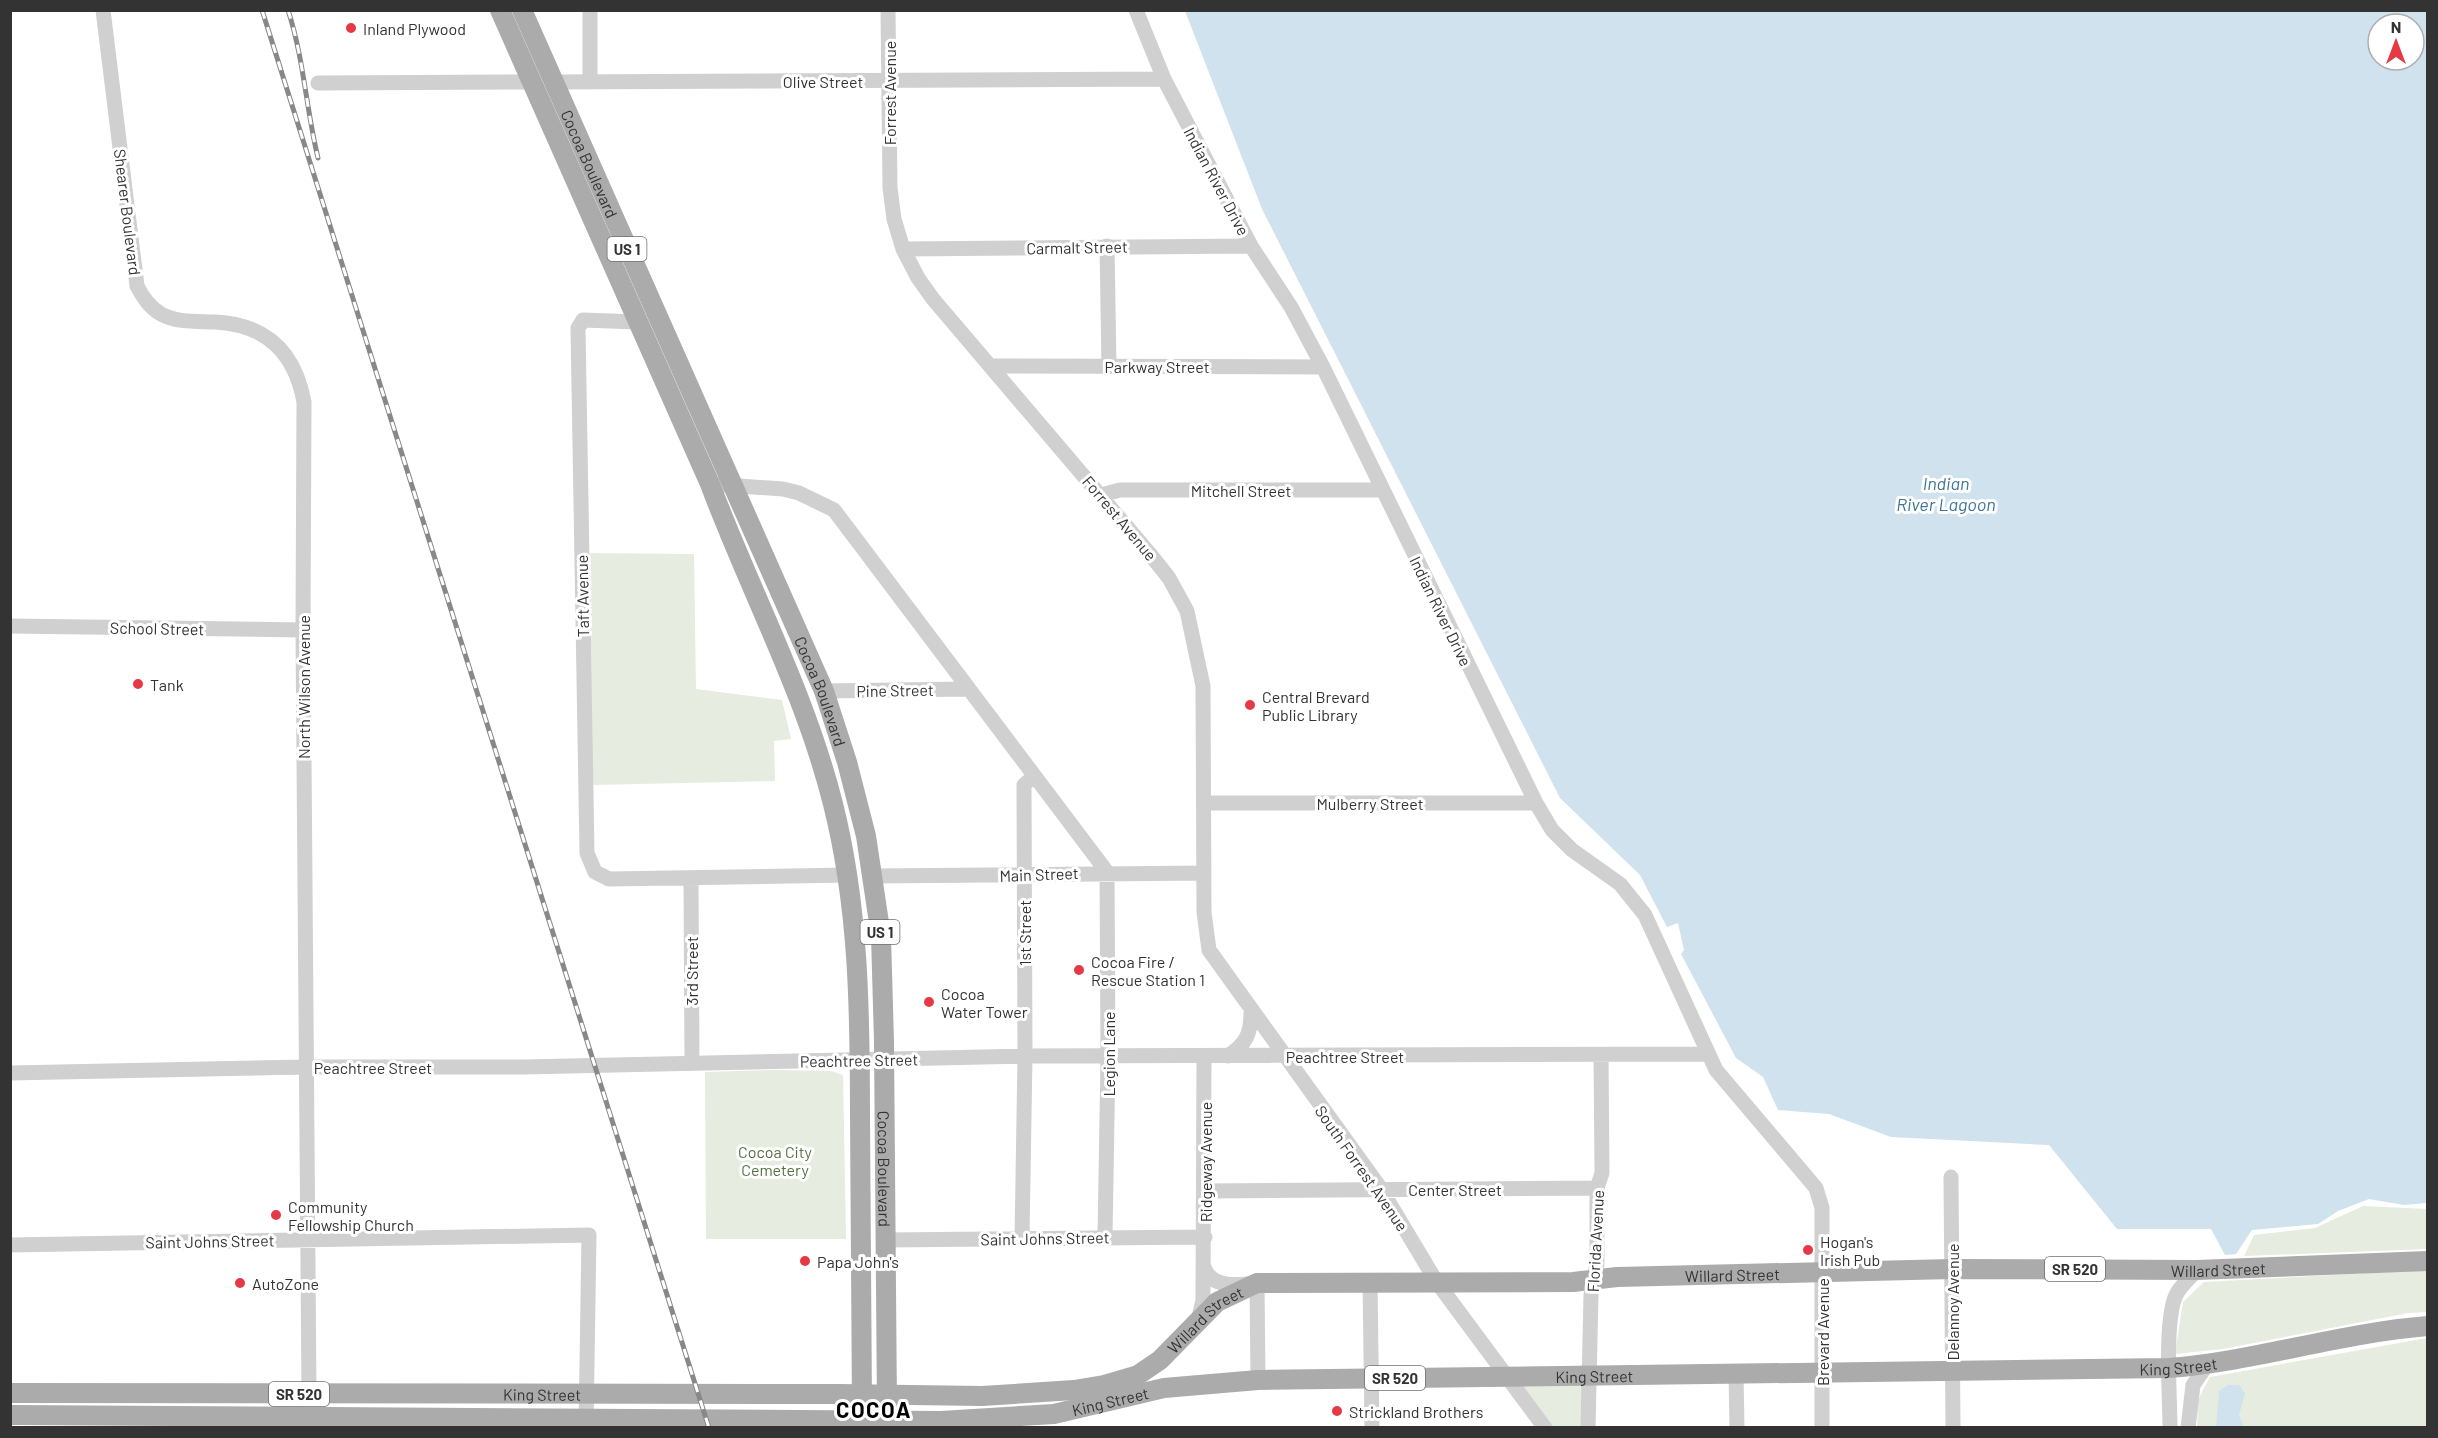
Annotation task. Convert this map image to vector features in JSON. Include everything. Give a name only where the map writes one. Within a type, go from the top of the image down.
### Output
[{"type":"main road","name":"Cocoa Boulevard","points":[[500,10],[710,484],[736,555],[798,693],[833,804],[848,875],[859,968],[863,1423]]},
{"type":"main road","points":[[510,10],[536,68],[545,78],[553,82]]},
{"type":"main road","name":"Cocoa Boulevard","points":[[522,10],[824,691],[859,806],[873,876],[882,947],[885,1059],[887,1423]]},
{"type":"main road","points":[[531,82],[541,85],[550,93],[591,184],[611,213]]},
{"type":"main road","points":[[779,648],[803,678],[824,691]]},
{"type":"main road","points":[[798,693],[819,708],[837,730]]},
{"type":"main road","name":"Willard Street","points":[[1074,1390],[1138,1375],[1160,1360],[1217,1302],[1257,1283],[1593,1280],[1952,1269],[2197,1270],[2427,1261]]},
{"type":"main road","name":"King Street","points":[[1823,1373],[2169,1368],[2207,1365],[2285,1348],[2427,1326]]},
{"type":"main road","name":"King Street","points":[[10,1415],[173,1417],[310,1423],[933,1424],[1054,1414],[1164,1388],[1258,1370],[1371,1378],[1736,1374]]},
{"type":"main road","name":"SR 520","points":[[1736,1374],[1823,1373]]},
{"type":"main road","name":"King Street","points":[[10,1393],[982,1396],[1074,1390]]},
{"type":"main road","points":[[173,1417],[208,1408],[297,1404],[309,1394]]},
{"type":"main road","points":[[310,1423],[323,1409],[389,1403],[435,1395]]},
{"type":"street","name":"Shearer Boulevard","points":[[103,10],[137,286],[146,302],[160,314],[182,320],[237,324],[250,329]]},
{"type":"street","points":[[590,10],[590,82]]},
{"type":"street","name":"Forrest Avenue","points":[[888,10],[890,188],[894,219],[903,249],[928,292],[1169,578],[1187,611],[1203,686],[1205,924],[1209,950],[1284,1057]]},
{"type":"street","name":"Indian River Drive","points":[[1136,10],[1164,79],[1251,246],[1291,307],[1323,367],[1381,490],[1536,803],[1552,830],[1572,850],[1620,884],[1645,915],[1708,1054],[1729,1088],[1802,1170]]},
{"type":"street","name":"Olive Street","points":[[553,82],[1164,79]]},
{"type":"street","points":[[318,83],[531,82]]},
{"type":"street","points":[[1107,246],[1109,366]]},
{"type":"street","name":"Carmalt Street","points":[[903,249],[1251,246]]},
{"type":"street","name":"Taft Avenue","points":[[637,322],[583,320],[578,328],[586,853],[595,872],[609,879],[691,879]]},
{"type":"street","name":"North Wilson Avenue","points":[[250,329],[263,335],[286,354],[294,366],[304,402],[305,1067],[309,1394]]},
{"type":"street","name":"Parkway Street","points":[[991,366],[1323,367]]},
{"type":"street","points":[[710,484],[783,489],[799,493],[834,510],[1107,872]]},
{"type":"street","name":"Mitchell Street","points":[[1101,495],[1120,490],[1381,490]]},
{"type":"street","name":"School Street","points":[[10,626],[303,630]]},
{"type":"street","name":"Pine Street","points":[[824,691],[967,689]]},
{"type":"street","name":"1st Street","points":[[1022,1238],[1025,1056],[1024,785],[1034,776]]},
{"type":"street","name":"Mulberry Street","points":[[1204,803],[1536,803]]},
{"type":"street","name":"Main Street","points":[[873,876],[1107,872],[1204,873]]},
{"type":"street","name":"Legion Lane","points":[[1106,1237],[1107,872]]},
{"type":"street","points":[[691,879],[848,875]]},
{"type":"street","name":"3rd Street","points":[[691,879],[692,1063]]},
{"type":"street","points":[[1227,1057],[1242,1047],[1251,1032],[1251,1012]]},
{"type":"street","name":"Peachtree Street","points":[[10,1072],[305,1067],[523,1067],[1025,1056],[1708,1054]]},
{"type":"street","name":"Florida Avenue","points":[[1588,1428],[1593,1280],[1597,1263],[1597,1188],[1602,1173],[1601,1055]]},
{"type":"street","name":"Ridgeway Avenue","points":[[1200,1317],[1206,1191],[1204,1056]]},
{"type":"street","name":"South Forrest Avenue","points":[[1284,1057],[1381,1189],[1437,1281],[1545,1428]]},
{"type":"street","name":"Brevard Avenue","points":[[1802,1170],[1820,1197],[1822,1428]]},
{"type":"street","name":"Delannoy Avenue","points":[[1951,1177],[1953,1428]]},
{"type":"street","name":"Center Street","points":[[1206,1191],[1597,1188]]},
{"type":"street","name":"Saint Johns Street","points":[[10,1245],[590,1235],[586,1395]]},
{"type":"street","name":"Saint Johns Street","points":[[885,1240],[1205,1237]]},
{"type":"street","points":[[1204,1267],[1212,1279],[1223,1283],[1257,1283],[1258,1370]]},
{"type":"street","points":[[2170,1428],[2169,1368],[2172,1311],[2176,1296],[2197,1270]]},
{"type":"street","points":[[1370,1281],[1372,1428]]},
{"type":"street","points":[[2188,1428],[2193,1385],[2207,1365]]},
{"type":"street","points":[[1736,1374],[1737,1428]]},
{"type":"street","points":[[586,1395],[586,1423]]},
{"type":"green space","points":[[587,553],[694,554],[696,689],[782,700],[791,739],[774,741],[775,781],[591,785]]},
{"type":"green space","name":"Cocoa City Cemetery","points":[[831,1071],[843,1075],[846,1239],[706,1239],[705,1072]]},
{"type":"green space","points":[[2363,1206],[2427,1209],[2427,1249],[2244,1256],[2254,1235],[2315,1228]]},
{"type":"green space","points":[[2427,1270],[2427,1312],[2408,1313],[2223,1349],[2175,1354],[2183,1302],[2204,1282]]},
{"type":"green space","points":[[2427,1338],[2427,1427],[2197,1428],[2198,1400],[2210,1377]]},
{"type":"green space","points":[[1519,1382],[1584,1382],[1582,1427],[1552,1427]]},
{"type":"water","name":"Indian River Lagoon","points":[[1185,11],[2427,11],[2427,1203],[2404,1205],[2369,1199],[2338,1211],[2318,1224],[2252,1230],[2236,1254],[2225,1255],[2211,1229],[2117,1229],[2049,1145],[1891,1137],[1829,1114],[1778,1110],[1763,1077],[1736,1058],[1681,954],[1684,950],[1678,923],[1667,927],[1640,875],[1560,798],[1262,209]]},
{"type":"water","points":[[2228,1385],[2239,1385],[2245,1393],[2239,1415],[2244,1427],[2216,1427],[2219,1391]]},
{"type":"railway","points":[[262,10],[709,1428]]},
{"type":"railway","points":[[288,10],[298,47],[318,158]]},
{"type":"place","name":"Inland Plywood","points":[[351,28]]},
{"type":"place","name":"Tank","points":[[138,684]]},
{"type":"place","name":"Central Brevard Public Library","points":[[1250,705]]},
{"type":"place","name":"Cocoa Fire / Rescue Station 1","points":[[1079,970]]},
{"type":"place","name":"Cocoa Water Tower","points":[[929,1002]]},
{"type":"place","name":"Community Fellowship Church","points":[[276,1215]]},
{"type":"place","name":"Hogan's Irish Pub","points":[[1808,1250]]},
{"type":"place","name":"Papa John's","points":[[805,1261]]},
{"type":"place","name":"AutoZone","points":[[240,1283]]},
{"type":"place","name":"Strickland Brothers","points":[[1337,1411]]},
{"type":"district","name":"COCOA","points":[[874,1409]]}]
